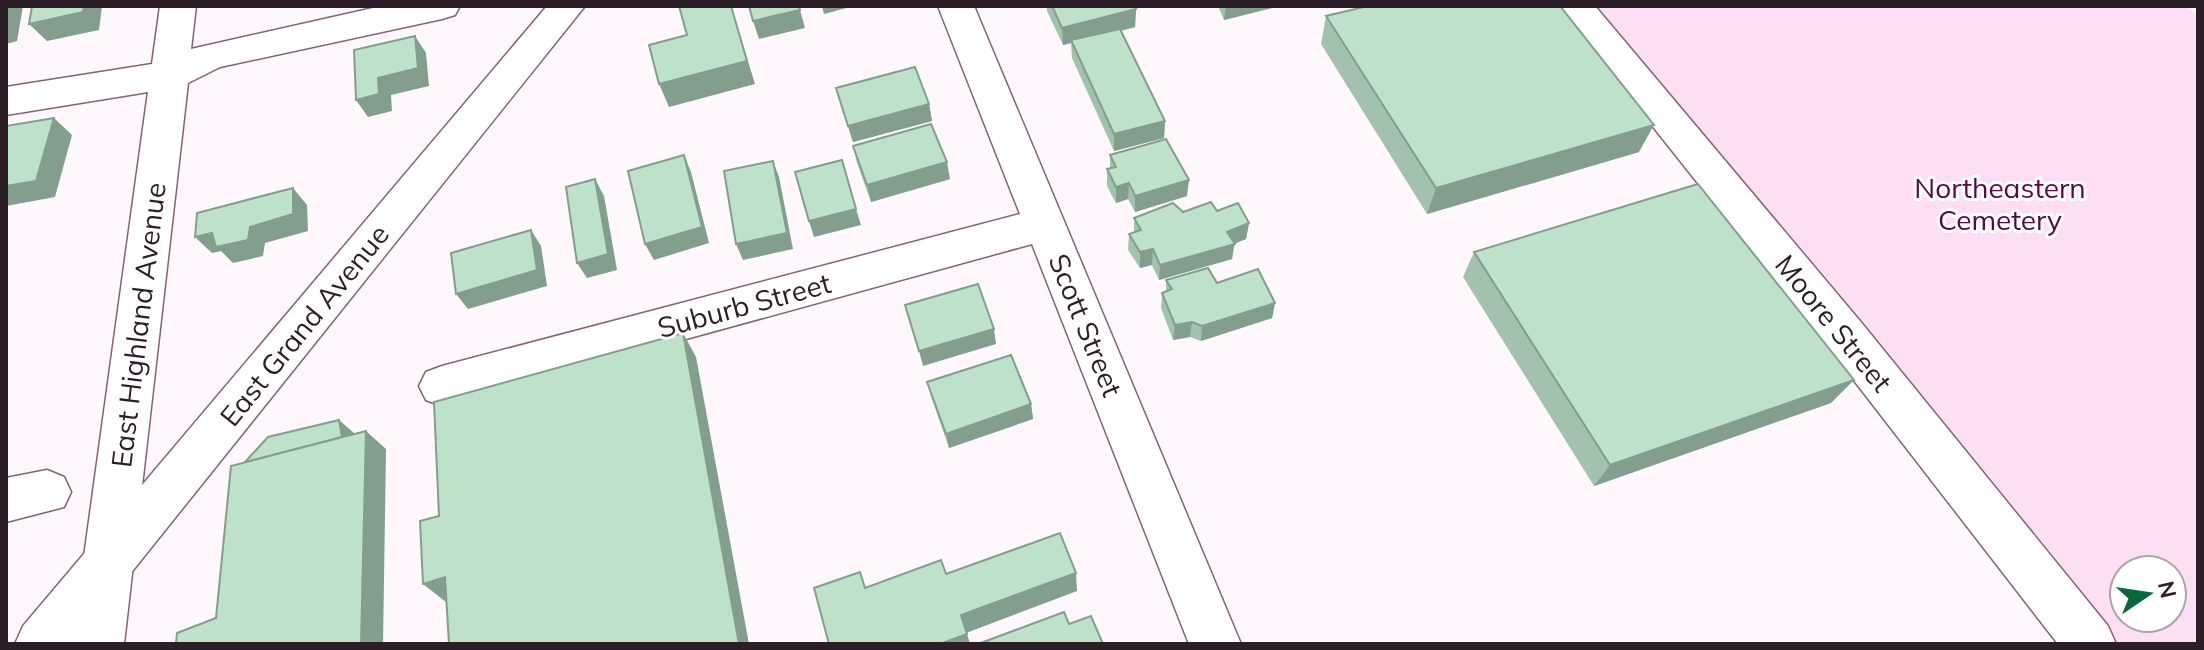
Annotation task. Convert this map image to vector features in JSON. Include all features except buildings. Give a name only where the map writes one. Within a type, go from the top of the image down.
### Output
[{"type":"street","name":"East Highland Avenue","points":[[98,644],[178,6]]},
{"type":"street","points":[[6,101],[170,75],[211,56],[442,6]]},
{"type":"street","name":"East Grand Avenue","points":[[41,644],[567,6]]},
{"type":"street","name":"Scott Street","points":[[956,6],[1215,644]]},
{"type":"street","name":"Moore Street","points":[[1575,6],[1844,334],[2090,644]]},
{"type":"street","name":"Suburb Street","points":[[442,386],[1045,224]]},
{"type":"green space","name":"Northeastern Cemetery","points":[[1589,6],[2184,6],[2198,15],[2198,644],[2099,644]]}]
